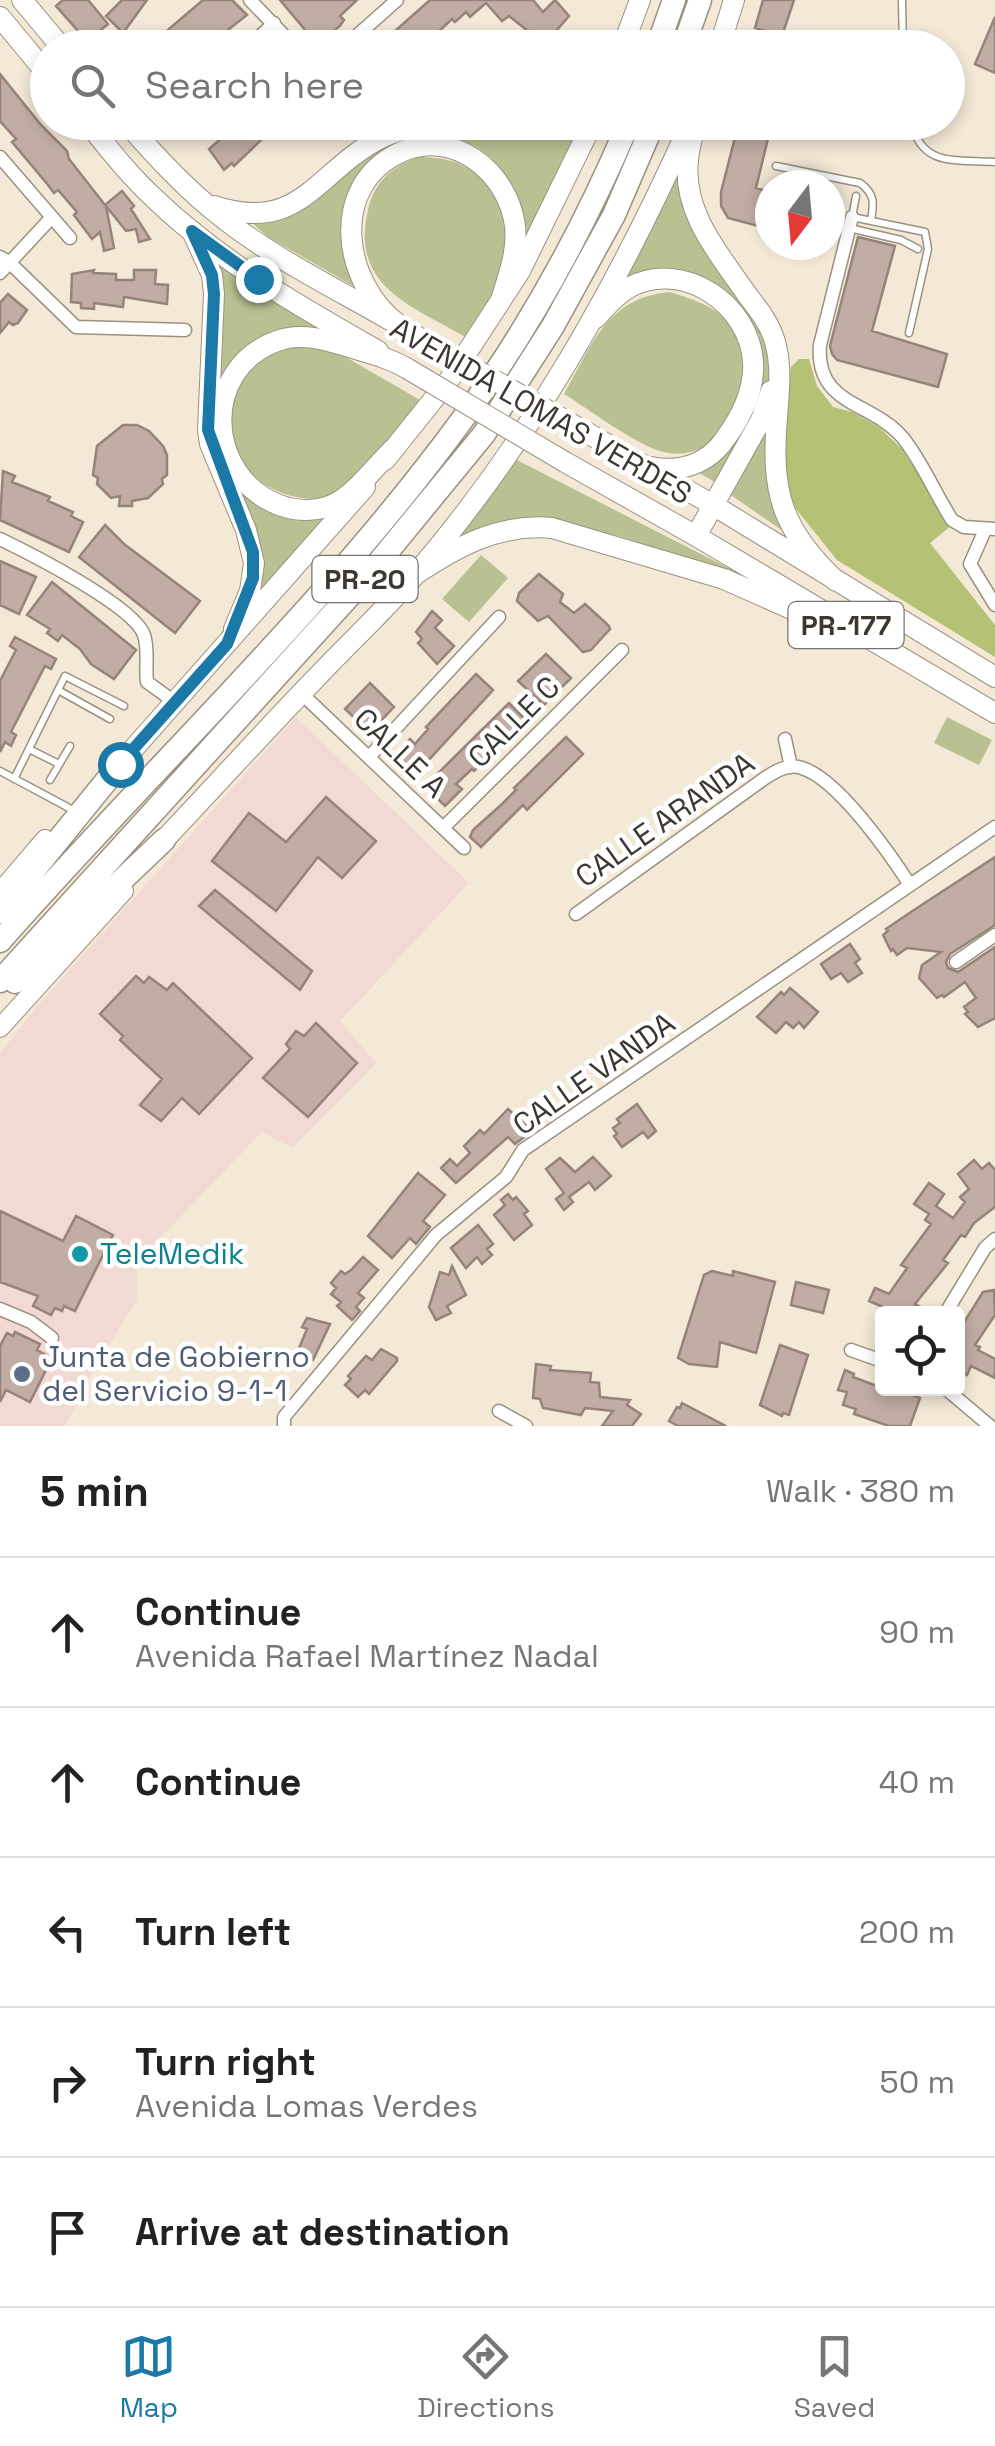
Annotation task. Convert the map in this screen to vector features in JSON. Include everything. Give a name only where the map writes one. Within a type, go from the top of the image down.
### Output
[{"type":"highway","points":[[663,30],[674,0]]},
{"type":"highway","points":[[690,30],[700,0]]},
{"type":"highway","name":"PR-20","points":[[0,941],[346,563],[462,420],[508,352],[566,252],[619,140]]},
{"type":"highway","name":"PR-20","points":[[0,982],[370,574],[484,434],[553,326],[614,215],[646,140]]},
{"type":"highway","points":[[0,912],[120,764]]},
{"type":"highway","points":[[0,994],[26,974],[164,840]]},
{"type":"main road","points":[[22,0],[47,30]]},
{"type":"main road","points":[[629,30],[640,0]]},
{"type":"main road","points":[[724,30],[734,0]]},
{"type":"main road","points":[[0,17],[30,53]]},
{"type":"main road","name":"AVENIDA LOMAS VERDES","points":[[102,140],[153,198],[258,279],[995,713]]},
{"type":"main road","name":"AVENIDA LOMAS VERDES","points":[[144,140],[205,203],[250,238],[713,505],[995,677]]},
{"type":"main road","points":[[205,203],[235,213],[281,210],[314,192],[343,165],[379,140]]},
{"type":"main road","points":[[0,892],[71,809],[120,764],[348,509],[449,380],[520,272],[584,140]]},
{"type":"main road","points":[[0,1028],[141,872],[164,840],[414,576],[498,469],[596,318],[684,140]]},
{"type":"main road","points":[[691,140],[688,161],[693,205],[708,238],[772,330],[778,362],[774,458],[777,493],[795,534],[836,581]]},
{"type":"main road","points":[[396,324],[355,266],[350,229],[360,190],[370,175],[390,158],[418,146],[454,148],[468,153],[502,187],[516,228],[511,267],[501,300]]},
{"type":"main road","points":[[192,231],[212,275],[214,294],[208,430],[250,540],[254,563],[250,591],[227,644]]},
{"type":"main road","points":[[596,318],[630,288],[645,282],[678,280],[714,294],[733,312],[747,334],[753,363],[749,395],[721,446],[686,467],[663,470],[645,466]]},
{"type":"main road","points":[[393,450],[342,500],[300,510],[273,502],[248,486],[230,465],[221,424],[225,399],[240,368],[251,355],[278,340],[322,339],[403,366]]},
{"type":"main road","points":[[696,536],[761,420],[778,362]]},
{"type":"main road","points":[[414,576],[473,540],[492,533],[527,527],[552,528],[724,579],[810,618],[871,640]]},
{"type":"street","points":[[250,0],[280,30]]},
{"type":"street","points":[[363,30],[397,0]]},
{"type":"street","points":[[267,30],[274,23]]},
{"type":"street","points":[[0,157],[70,238]]},
{"type":"street","points":[[52,217],[3,264],[76,327],[185,330]]},
{"type":"street","points":[[850,222],[820,345],[818,362],[823,378],[838,394],[904,439],[952,520],[964,527],[990,530],[970,564],[995,606]]},
{"type":"street","points":[[0,539],[72,574],[140,627],[146,646],[146,673],[152,677],[154,686],[176,703]]},
{"type":"street","points":[[368,757],[500,617]]},
{"type":"street","name":"CALLE C","points":[[443,828],[622,650]]},
{"type":"street","name":"CALLE A","points":[[302,693],[464,848]]},
{"type":"street","points":[[784,740],[791,767]]},
{"type":"street","name":"CALLE ARANDA","points":[[576,914],[765,778],[782,768],[800,766],[826,781],[885,847],[910,885]]},
{"type":"street","name":"CALLE VANDA","points":[[284,1426],[284,1417],[436,1235],[506,1177],[523,1150],[995,827]]},
{"type":"street","points":[[956,962],[995,934]]},
{"type":"street","points":[[951,1306],[992,1248]]},
{"type":"street","points":[[0,1309],[31,1322],[52,1338]]},
{"type":"street","points":[[852,1350],[875,1358]]},
{"type":"street","points":[[954,1396],[990,1426]]},
{"type":"street","points":[[499,1412],[526,1426]]},
{"type":"lane","points":[[902,0],[903,30]]},
{"type":"lane","points":[[916,140],[936,158],[995,162]]},
{"type":"lane","points":[[776,166],[860,183],[870,190],[874,202],[871,220]]},
{"type":"lane","points":[[850,222],[856,196]]},
{"type":"lane","points":[[850,222],[871,220],[924,232],[928,249],[909,333]]},
{"type":"lane","points":[[850,222],[918,249]]},
{"type":"lane","points":[[14,778],[65,676],[124,706]]},
{"type":"lane","points":[[58,690],[110,719]]},
{"type":"lane","points":[[50,780],[70,746]]},
{"type":"lane","points":[[29,749],[59,764]]},
{"type":"lane","points":[[0,771],[71,809]]},
{"type":"shaded area","points":[[296,717],[469,883],[340,1021],[376,1063],[292,1148],[262,1132],[137,1262],[137,1299],[65,1426],[0,1426],[0,1053],[40,1003]]},
{"type":"green space","points":[[386,140],[410,140],[383,151],[358,174],[344,206],[343,246],[362,291],[268,237],[252,223],[287,217],[311,203]]},
{"type":"green space","points":[[456,140],[573,140],[516,266],[519,203],[506,177],[480,149]]},
{"type":"green space","points":[[419,157],[444,159],[482,177],[503,209],[507,252],[501,275],[467,338],[406,303],[377,276],[368,258],[365,236],[375,191],[393,170]]},
{"type":"green space","points":[[679,161],[767,335],[772,365],[769,384],[718,484],[696,471],[762,364],[759,335],[735,301],[625,278]]},
{"type":"green space","points":[[218,261],[336,334],[297,330],[266,336],[241,355],[216,386],[221,281]]},
{"type":"green space","points":[[670,292],[703,304],[724,318],[739,344],[742,366],[740,389],[722,431],[706,445],[687,453],[664,452],[640,443],[564,394],[593,341],[616,314],[648,296]]},
{"type":"green space","points":[[299,344],[330,348],[420,400],[346,488],[320,498],[291,496],[252,475],[236,453],[230,425],[234,397],[247,371],[267,355]]},
{"type":"green space","points":[[799,359],[809,359],[817,386],[833,407],[852,412],[880,428],[901,448],[952,525],[930,543],[995,625],[995,657],[837,560],[796,509],[785,483],[785,414],[791,367]]},
{"type":"green space","points":[[772,408],[768,489],[790,536],[728,493]]},
{"type":"green space","points":[[515,459],[740,576],[619,536],[546,520],[450,542]]},
{"type":"green space","points":[[231,475],[249,494],[338,506],[258,602]]},
{"type":"green space","points":[[481,555],[508,578],[469,622],[442,599]]},
{"type":"green space","points":[[947,717],[992,740],[979,765],[934,743]]},
{"type":"building","points":[[63,0],[88,0],[108,24],[101,30],[77,30],[56,6]]},
{"type":"building","points":[[122,0],[147,0],[125,30],[120,30],[106,16]]},
{"type":"building","points":[[203,0],[232,0],[247,15],[228,30],[168,30]]},
{"type":"building","points":[[280,0],[357,0],[340,16],[344,20],[335,30],[305,30]]},
{"type":"building","points":[[430,0],[533,0],[543,12],[555,0],[569,16],[557,30],[527,30],[509,16],[502,21],[486,3],[470,17],[466,12],[440,30],[396,30]]},
{"type":"building","points":[[763,0],[794,0],[784,30],[755,28]]},
{"type":"building","points":[[995,17],[995,73],[975,64]]},
{"type":"building","points":[[0,74],[30,111],[30,140],[56,140],[105,205],[122,191],[150,239],[139,242],[136,229],[126,231],[106,206],[114,248],[104,251],[100,232],[92,239],[74,215],[77,212],[58,190],[54,193],[0,121]]},
{"type":"building","points":[[220,140],[261,140],[234,166],[232,163],[224,170],[209,149]]},
{"type":"building","points":[[734,140],[768,140],[760,170],[755,170],[755,225],[728,218],[721,206]]},
{"type":"building","points":[[858,237],[895,246],[872,331],[947,354],[938,387],[837,360],[832,354],[830,346]]},
{"type":"building","points":[[94,270],[93,273],[116,274],[116,280],[134,280],[134,270],[156,270],[155,284],[168,285],[167,304],[124,297],[123,307],[94,303],[94,309],[81,308],[81,303],[71,302],[72,274]]},
{"type":"building","points":[[8,294],[27,310],[18,323],[9,322],[0,333],[0,303]]},
{"type":"building","points":[[123,425],[137,425],[149,431],[167,455],[163,484],[148,498],[132,501],[132,506],[119,506],[120,496],[111,498],[93,475],[97,446]]},
{"type":"building","points":[[3,471],[15,476],[12,482],[50,497],[48,501],[73,512],[71,516],[83,522],[69,552],[0,520]]},
{"type":"building","points":[[105,525],[200,601],[175,633],[79,557]]},
{"type":"building","points":[[0,561],[36,577],[19,614],[0,605]]},
{"type":"building","points":[[539,574],[563,594],[560,602],[574,613],[585,604],[609,626],[591,650],[583,652],[548,616],[538,621],[517,601],[519,593]]},
{"type":"building","points":[[52,582],[136,650],[114,679],[91,664],[62,635],[58,641],[47,633],[50,629],[27,615]]},
{"type":"building","points":[[432,611],[442,620],[435,628],[454,646],[437,664],[418,643],[422,639],[416,632]]},
{"type":"building","points":[[15,637],[56,659],[51,669],[45,666],[11,732],[16,735],[11,746],[5,742],[0,752],[0,681],[16,650],[10,646]]},
{"type":"building","points":[[546,654],[571,678],[544,705],[518,681]]},
{"type":"building","points":[[476,674],[493,690],[414,776],[393,756],[410,739],[415,744]]},
{"type":"building","points":[[370,683],[394,707],[370,732],[345,709]]},
{"type":"building","points":[[509,703],[526,720],[456,784],[462,789],[445,806],[425,786]]},
{"type":"building","points":[[566,737],[583,754],[527,810],[523,805],[481,847],[470,837],[473,830]]},
{"type":"building","points":[[326,797],[376,841],[342,878],[318,857],[276,911],[212,861],[249,813],[286,842]]},
{"type":"building","points":[[995,857],[995,925],[950,954],[946,962],[948,968],[958,972],[995,947],[995,1018],[978,1027],[965,1014],[968,1012],[964,1007],[976,998],[965,982],[937,998],[919,978],[922,965],[941,952],[907,948],[897,955],[883,935],[886,929]]},
{"type":"building","points":[[215,890],[312,971],[300,990],[199,906]]},
{"type":"building","points":[[850,944],[860,959],[855,963],[862,973],[848,982],[841,973],[831,979],[821,964]]},
{"type":"building","points":[[136,976],[144,983],[149,977],[167,990],[173,983],[252,1058],[199,1114],[182,1098],[161,1121],[140,1105],[162,1079],[120,1040],[123,1036],[100,1014]]},
{"type":"building","points":[[790,988],[818,1012],[804,1028],[799,1022],[793,1028],[786,1022],[776,1033],[757,1017]]},
{"type":"building","points":[[316,1023],[357,1063],[308,1117],[263,1078],[290,1049],[286,1044],[296,1031],[304,1036]]},
{"type":"building","points":[[637,1104],[656,1131],[648,1138],[643,1132],[622,1147],[613,1128],[620,1123],[617,1119]]},
{"type":"building","points":[[508,1109],[532,1131],[515,1144],[508,1137],[456,1183],[441,1168],[450,1159],[457,1166],[470,1153],[464,1146],[480,1130],[484,1134]]},
{"type":"building","points":[[593,1157],[611,1176],[595,1190],[589,1182],[569,1197],[573,1202],[564,1210],[556,1199],[564,1193],[546,1169],[560,1158],[575,1172]]},
{"type":"building","points":[[974,1160],[982,1169],[989,1163],[995,1170],[995,1207],[974,1223],[965,1237],[961,1235],[943,1260],[948,1263],[915,1304],[919,1306],[881,1306],[869,1301],[875,1288],[889,1294],[907,1268],[901,1265],[931,1224],[925,1220],[929,1214],[914,1204],[929,1183],[944,1194],[936,1206],[953,1218],[965,1202],[960,1197],[969,1189],[958,1174]]},
{"type":"building","points":[[418,1173],[445,1195],[423,1221],[430,1227],[416,1244],[410,1238],[392,1258],[368,1236]]},
{"type":"building","points":[[508,1194],[528,1211],[524,1214],[532,1225],[514,1240],[494,1215],[505,1205],[501,1200]]},
{"type":"building","points":[[0,1211],[63,1241],[76,1216],[113,1235],[75,1311],[64,1306],[62,1311],[55,1308],[51,1315],[33,1306],[38,1296],[0,1282]]},
{"type":"building","points":[[478,1225],[493,1244],[487,1249],[492,1255],[482,1264],[477,1257],[466,1268],[451,1248]]},
{"type":"building","points":[[363,1257],[378,1270],[358,1293],[364,1298],[352,1320],[337,1306],[341,1302],[331,1294],[336,1288],[331,1283],[341,1271],[345,1274]]},
{"type":"building","points":[[452,1266],[466,1295],[447,1306],[451,1313],[436,1320],[429,1307],[440,1272],[449,1275]]},
{"type":"building","points":[[712,1271],[733,1276],[733,1271],[775,1282],[756,1353],[720,1342],[717,1367],[689,1364],[678,1358],[704,1275]]},
{"type":"building","points":[[796,1282],[829,1290],[823,1313],[791,1305]]},
{"type":"building","points":[[994,1290],[995,1315],[975,1345],[995,1359],[995,1378],[971,1366],[965,1374],[965,1321],[983,1292]]},
{"type":"building","points":[[307,1318],[330,1324],[313,1360],[297,1353],[307,1329],[302,1327]]},
{"type":"building","name":"Junta de Gobierno del Servicio 9-1-1","points":[[15,1332],[40,1344],[37,1350],[52,1358],[30,1402],[6,1390],[0,1402],[0,1346],[7,1333],[13,1336]]},
{"type":"building","points":[[780,1345],[808,1355],[789,1415],[782,1416],[760,1405]]},
{"type":"building","points":[[381,1349],[397,1361],[369,1394],[365,1390],[358,1397],[345,1385],[351,1379],[348,1376],[366,1356],[372,1360]]},
{"type":"building","points":[[536,1364],[551,1366],[550,1370],[591,1373],[590,1382],[599,1383],[600,1397],[630,1400],[627,1405],[641,1414],[632,1426],[602,1426],[613,1411],[585,1408],[581,1415],[543,1408],[540,1399],[533,1398]]},
{"type":"building","points":[[845,1370],[875,1385],[875,1396],[920,1398],[910,1426],[889,1426],[854,1414],[856,1409],[843,1405],[847,1392],[838,1390]]},
{"type":"building","points":[[682,1403],[726,1426],[678,1426],[669,1421]]},
{"type":"place","name":"TeleMedik","points":[[80,1254]]},
{"type":"place","name":"Junta de Gobierno del Servicio 9-1-1","points":[[22,1374]]},
{"type":"route","points":[[120,764],[227,644],[253,578],[253,552],[246,530],[210,444],[214,294],[212,275],[192,231],[258,279]]}]
